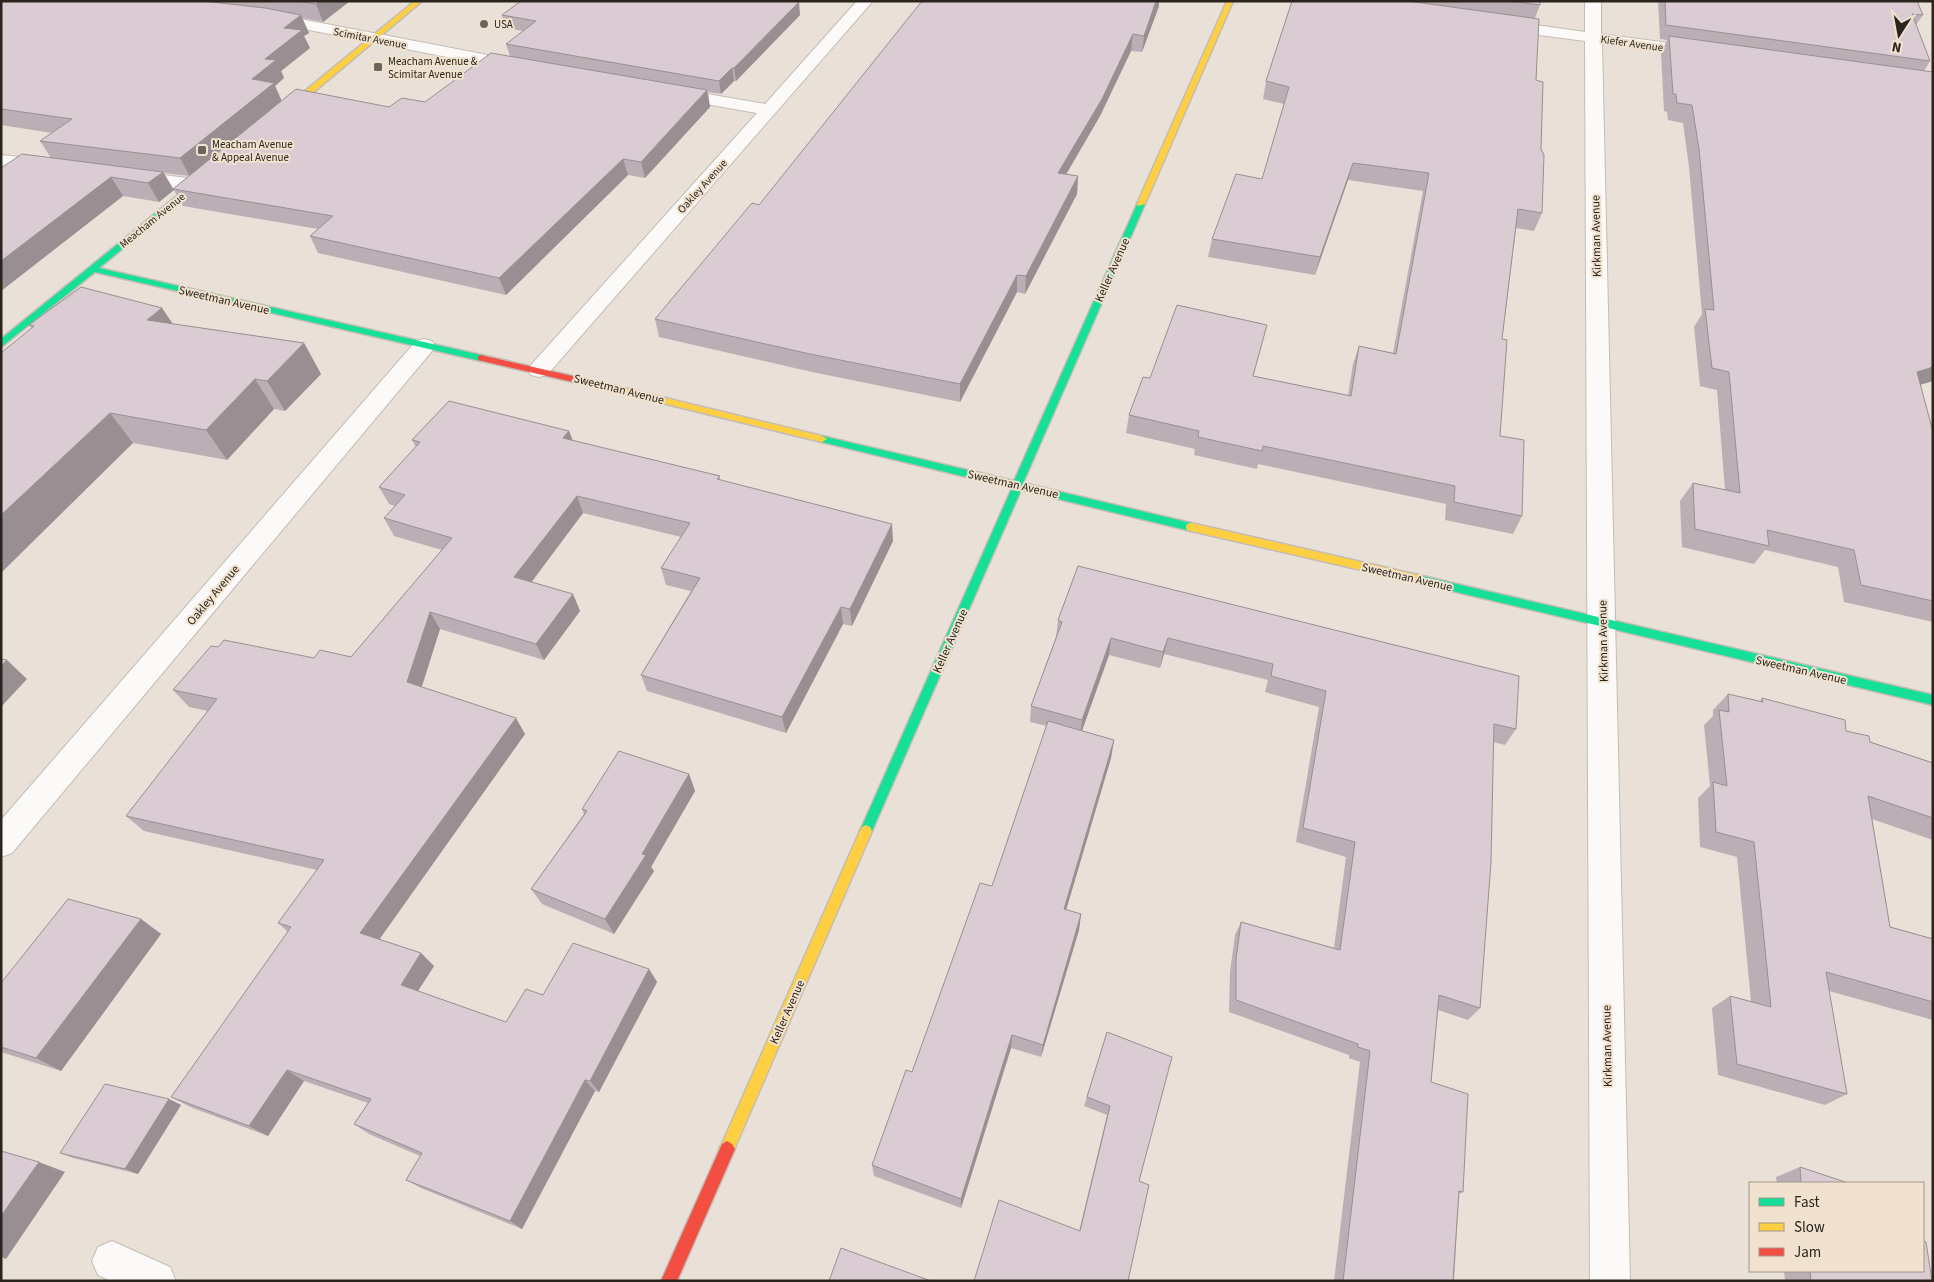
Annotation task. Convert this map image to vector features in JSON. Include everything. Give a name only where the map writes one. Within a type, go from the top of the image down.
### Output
[{"type":"street","points":[[270,124],[419,1]]},
{"type":"street","name":"Oakley Avenue","points":[[539,370],[866,1]]},
{"type":"street","name":"Keller Avenue","points":[[669,1281],[1230,1]]},
{"type":"street","name":"Kirkman Avenue","points":[[1593,1],[1610,1281]]},
{"type":"street","name":"Scimitar Avenue","points":[[253,17],[536,69]]},
{"type":"street","name":"Kiefer Avenue","points":[[1487,23],[1710,54]]},
{"type":"street","points":[[652,90],[769,110]]},
{"type":"street","points":[[1,160],[69,169]]},
{"type":"street","name":"Meacham Avenue","points":[[1,344],[218,167]]},
{"type":"street","points":[[118,175],[195,185]]},
{"type":"street","name":"Sweetman Avenue","points":[[93,269],[424,346],[539,370],[1018,486],[1933,700]]},
{"type":"street","name":"Oakley Avenue","points":[[1,843],[424,346]]},
{"type":"street","points":[[112,1261],[156,1281]]},
{"type":"building","points":[[1,1],[203,1],[265,8],[301,15],[284,28],[302,30],[265,59],[276,60],[252,79],[274,83],[180,158],[40,141],[72,119],[1,109]]},
{"type":"building","points":[[299,1],[320,1],[316,4]]},
{"type":"building","points":[[521,1],[799,2],[719,81],[506,44],[536,21],[502,15]]},
{"type":"building","points":[[922,1],[1156,1],[1144,36],[1133,34],[1102,99],[1058,173],[1078,176],[1026,276],[1017,275],[960,384],[810,354],[655,319],[752,203],[759,205]]},
{"type":"building","points":[[1292,1],[1408,1],[1539,19],[1536,80],[1543,82],[1541,149],[1544,155],[1542,213],[1518,209],[1502,339],[1507,340],[1500,436],[1524,440],[1522,516],[1454,502],[1455,486],[1263,446],[1262,451],[1198,437],[1199,431],[1129,415],[1143,377],[1150,378],[1177,305],[1267,325],[1253,376],[1351,396],[1359,346],[1396,354],[1429,173],[1353,163],[1320,257],[1212,239],[1236,174],[1262,179],[1289,87],[1266,81]]},
{"type":"building","points":[[1509,1],[1540,1],[1540,5]]},
{"type":"building","points":[[1665,1],[1917,1],[1923,15],[1912,14],[1930,61],[1666,25]]},
{"type":"building","points":[[1669,36],[1933,72],[1933,367],[1917,372],[1933,432],[1933,601],[1861,585],[1854,550],[1767,530],[1769,546],[1695,529],[1693,483],[1740,493],[1729,372],[1712,368],[1705,309],[1714,310],[1699,149],[1692,105],[1677,103],[1676,94],[1673,94]]},
{"type":"building","points":[[491,53],[707,90],[641,162],[623,159],[499,278],[310,236],[333,216],[173,189],[296,89],[389,107],[402,98],[425,102]]},
{"type":"building","points":[[22,154],[163,172],[148,183],[111,177],[1,261],[1,168]]},
{"type":"building","points":[[81,287],[162,308],[147,320],[304,343],[267,381],[255,379],[206,430],[110,413],[1,515],[1,353],[34,326],[29,325]]},
{"type":"building","points":[[449,401],[569,431],[563,438],[720,476],[717,479],[892,524],[850,609],[841,607],[782,717],[641,675],[700,578],[661,568],[690,523],[577,496],[514,577],[573,594],[536,644],[430,612],[407,682],[516,718],[360,933],[421,953],[401,985],[506,1022],[526,989],[543,995],[573,943],[649,969],[590,1081],[585,1080],[510,1221],[406,1180],[422,1153],[354,1124],[371,1099],[287,1070],[249,1126],[171,1097],[291,927],[278,923],[324,860],[126,816],[217,699],[173,690],[211,646],[218,647],[224,640],[314,658],[320,650],[351,657],[452,538],[384,518],[405,495],[379,487],[420,442],[412,440]]},
{"type":"building","points":[[1078,566],[1519,676],[1516,729],[1494,724],[1491,862],[1480,1008],[1439,995],[1431,1082],[1468,1094],[1463,1192],[1459,1191],[1453,1281],[1343,1281],[1370,1051],[1358,1047],[1358,1044],[1236,1000],[1236,959],[1241,922],[1340,950],[1355,842],[1303,828],[1326,691],[1271,676],[1273,664],[1168,638],[1163,652],[1111,638],[1082,720],[1031,706],[1062,622],[1058,620]]},
{"type":"building","points":[[1,659],[7,660],[1,666]]},
{"type":"building","points":[[1728,694],[1763,702],[1762,698],[1845,720],[1846,731],[1869,736],[1870,742],[1933,763],[1933,818],[1868,796],[1890,927],[1933,939],[1933,1002],[1826,972],[1847,1094],[1737,1064],[1730,996],[1771,1007],[1754,842],[1716,832],[1713,782],[1727,786],[1719,710],[1729,712]]},
{"type":"building","points":[[1048,721],[1114,740],[1064,909],[1081,914],[1043,1045],[1012,1035],[961,1199],[872,1165],[906,1070],[912,1072],[980,883],[992,886]]},
{"type":"building","points":[[619,751],[689,774],[642,854],[646,855],[605,919],[531,889],[587,811],[582,809]]},
{"type":"building","points":[[68,899],[141,919],[36,1058],[1,1047],[1,983]]},
{"type":"building","points":[[1107,1032],[1172,1057],[1139,1181],[1149,1185],[1128,1281],[974,1281],[999,1200],[1080,1231],[1110,1106],[1087,1097]]},
{"type":"building","points":[[105,1084],[169,1099],[125,1169],[60,1153]]},
{"type":"building","points":[[1,1151],[39,1162],[1,1216]]},
{"type":"building","points":[[1800,1167],[1845,1182],[1801,1182]]},
{"type":"building","points":[[1924,1241],[1926,1242],[1932,1281],[1811,1281],[1810,1272],[1924,1272]]},
{"type":"building","points":[[841,1248],[931,1281],[829,1281]]},
{"type":"traffic: fast","points":[[1,344],[207,176]]},
{"type":"traffic: fast","points":[[866,831],[1141,204]]},
{"type":"traffic: fast","points":[[93,269],[481,358]]},
{"type":"traffic: fast","points":[[822,439],[1191,527]]},
{"type":"traffic: fast","points":[[1418,579],[1933,700]]},
{"type":"traffic: slow","points":[[281,115],[419,1]]},
{"type":"traffic: slow","points":[[1141,204],[1230,1]]},
{"type":"traffic: slow","points":[[616,389],[822,439]]},
{"type":"traffic: slow","points":[[1191,527],[1418,579]]},
{"type":"traffic: slow","points":[[727,1149],[866,831]]},
{"type":"traffic: jam","points":[[481,358],[616,389]]},
{"type":"traffic: jam","points":[[669,1281],[727,1149]]},
{"type":"place","name":"USA","points":[[484,24]]},
{"type":"place","name":"Meacham Avenue & Scimitar Avenue","points":[[378,67]]},
{"type":"place","name":"Meacham Avenue & Appeal Avenue","points":[[202,150]]}]
